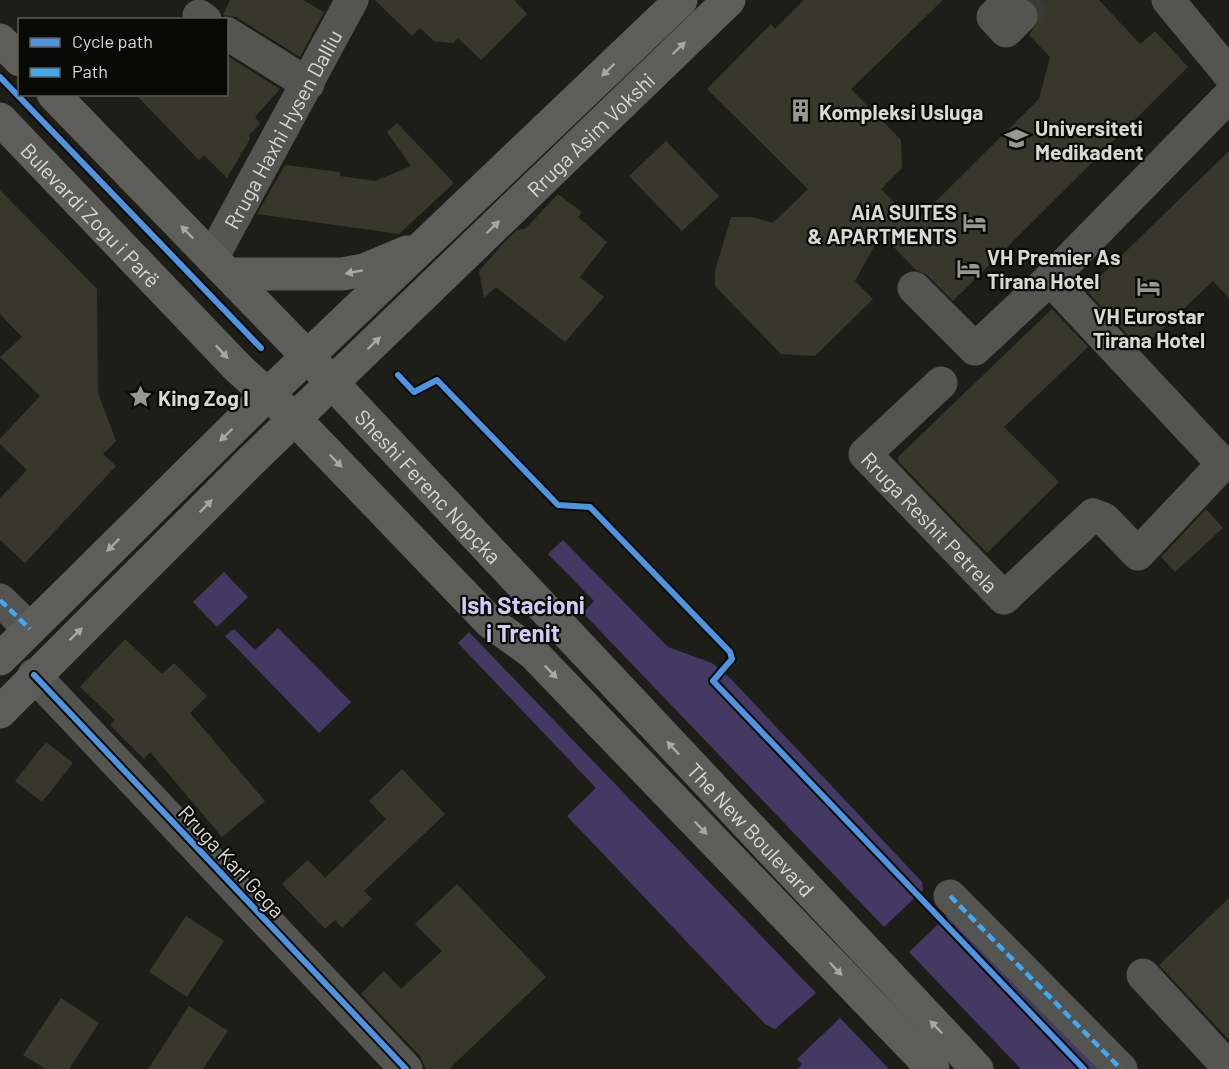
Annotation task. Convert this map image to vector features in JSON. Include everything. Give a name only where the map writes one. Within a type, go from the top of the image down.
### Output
[{"type":"main road","name":"Rruga Asim Vokshi","points":[[428,243],[681,0]]},
{"type":"main road","name":"Rruga Asim Vokshi","points":[[332,383],[729,0]]},
{"type":"main road","points":[[0,40],[18,58]]},
{"type":"main road","points":[[55,96],[220,266],[342,274],[364,270],[428,243]]},
{"type":"main road","name":"Bulevardi Zogu i Parë","points":[[0,119],[239,369],[268,394]]},
{"type":"main road","points":[[34,675],[1,658],[307,356],[428,243]]},
{"type":"main road","name":"Sheshi Ferenc Nopçka","points":[[220,266],[528,589]]},
{"type":"main road","points":[[0,712],[34,675],[332,383]]},
{"type":"main road","points":[[268,394],[295,419]]},
{"type":"main road","name":"The New Boulevard","points":[[295,419],[490,622],[533,653],[933,1069]]},
{"type":"main road","name":"The New Boulevard","points":[[528,589],[567,635],[977,1069]]},
{"type":"street","name":"Rruga Haxhi Hysen Dalliu","points":[[220,266],[308,84],[352,0]]},
{"type":"street","points":[[1168,0],[1229,74]]},
{"type":"street","points":[[228,34],[308,84]]},
{"type":"street","points":[[914,288],[975,349],[1050,279],[1229,96]]},
{"type":"street","name":"Rruga Reshit Petrela","points":[[941,383],[865,454],[1004,598],[1093,515],[1104,519],[1138,554],[1223,464],[1050,279]]},
{"type":"street","points":[[0,600],[30,629]]},
{"type":"street","name":"Rruga Karl Gega","points":[[34,675],[405,1069]]},
{"type":"street","points":[[950,896],[1121,1069]]},
{"type":"street","points":[[1143,975],[1229,1068]]},
{"type":"shaded area","points":[[563,540],[668,647],[712,663],[732,680],[922,882],[923,890],[884,927],[583,613],[594,601],[548,554]]},
{"type":"shaded area","points":[[224,572],[248,597],[217,627],[193,602]]},
{"type":"shaded area","points":[[278,628],[351,702],[319,733],[225,636],[234,629],[255,650]]},
{"type":"shaded area","points":[[469,632],[816,993],[775,1029],[765,1024],[567,816],[596,788],[458,643]]},
{"type":"shaded area","points":[[953,910],[1105,1069],[1021,1069],[909,952]]},
{"type":"shaded area","points":[[840,1018],[889,1069],[798,1069],[802,1064],[797,1059]]},
{"type":"building","points":[[230,0],[303,0],[324,12],[300,57],[236,17],[223,15]]},
{"type":"building","points":[[375,0],[514,0],[527,14],[481,60],[458,38],[453,43],[434,41],[420,28],[412,36]]},
{"type":"building","points":[[804,0],[943,0],[851,89],[901,140],[902,168],[881,189],[914,223],[1039,99],[1050,57],[1029,35],[1039,20],[1039,11],[1030,0],[1099,0],[1140,44],[1155,31],[1188,67],[953,301],[927,275],[916,270],[881,234],[855,281],[873,299],[815,356],[781,354],[715,286],[715,271],[731,217],[753,217],[773,223],[808,189],[707,89],[771,24],[775,29]]},
{"type":"building","points":[[228,56],[280,89],[255,117],[260,124],[249,135],[250,139],[227,178],[204,155],[199,160],[137,96],[228,96]]},
{"type":"building","points":[[397,123],[454,183],[399,234],[257,214],[285,165],[340,172],[340,176],[375,181],[411,166],[387,132]]},
{"type":"building","points":[[666,141],[719,196],[682,231],[629,176]]},
{"type":"building","points":[[1229,151],[1229,298],[1213,281],[1141,349],[1086,290]]},
{"type":"building","points":[[0,190],[97,289],[98,393],[116,441],[103,454],[116,466],[25,563],[0,540],[0,498],[27,470],[0,444],[0,439],[40,396],[0,357],[22,337],[0,314]]},
{"type":"building","points":[[558,194],[582,212],[578,217],[607,242],[580,277],[604,297],[565,342],[496,287],[484,298],[479,271],[517,230],[525,229]]},
{"type":"building","points":[[1052,309],[1088,347],[1004,427],[1059,482],[987,553],[898,461],[898,457]]},
{"type":"building","points":[[1206,509],[1223,528],[1175,572],[1161,557]]},
{"type":"building","points":[[125,639],[162,674],[174,663],[207,696],[190,713],[265,801],[222,837],[150,752],[144,759],[110,725],[115,720],[80,687]]},
{"type":"building","points":[[46,742],[73,763],[42,802],[15,781]]},
{"type":"building","points":[[402,769],[445,814],[364,891],[372,899],[342,928],[335,920],[325,929],[282,884],[308,860],[325,878],[386,819],[369,801]]},
{"type":"building","points":[[457,884],[546,977],[449,1069],[426,1069],[420,1056],[361,994],[384,971],[401,989],[442,951],[415,924]]},
{"type":"building","points":[[1229,898],[1229,1040],[1159,965]]},
{"type":"building","points":[[186,916],[224,941],[187,997],[149,972]]},
{"type":"building","points":[[61,998],[99,1023],[69,1069],[46,1069],[23,1055]]},
{"type":"building","points":[[189,1006],[228,1031],[203,1069],[148,1069]]},
{"type":"tunnel","points":[[1021,16],[1038,0]]},
{"type":"marked path","points":[[0,600],[30,629]]},
{"type":"marked path","points":[[950,896],[1121,1069]]},
{"type":"cycle path","points":[[0,77],[18,96]]},
{"type":"cycle path","points":[[18,96],[261,348]]},
{"type":"cycle path","points":[[398,375],[414,392],[437,380],[558,505],[590,507],[730,652],[732,659],[713,681],[1084,1069]]},
{"type":"cycle path","points":[[34,675],[406,1069]]},
{"type":"place","name":"Kompleksi Usluga","points":[[801,111]]},
{"type":"place","name":"Universiteti Medikadent","points":[[1017,139]]},
{"type":"place","name":"AiA SUITES & APARTMENTS","points":[[975,223]]},
{"type":"place","name":"VH Premier As Tirana Hotel","points":[[969,268]]},
{"type":"place","name":"VH Eurostar Tirana Hotel","points":[[1149,287]]},
{"type":"place","name":"King Zog I","points":[[140,397]]},
{"type":"district","name":"Ish Stacioni i Trenit","points":[[523,618]]}]
